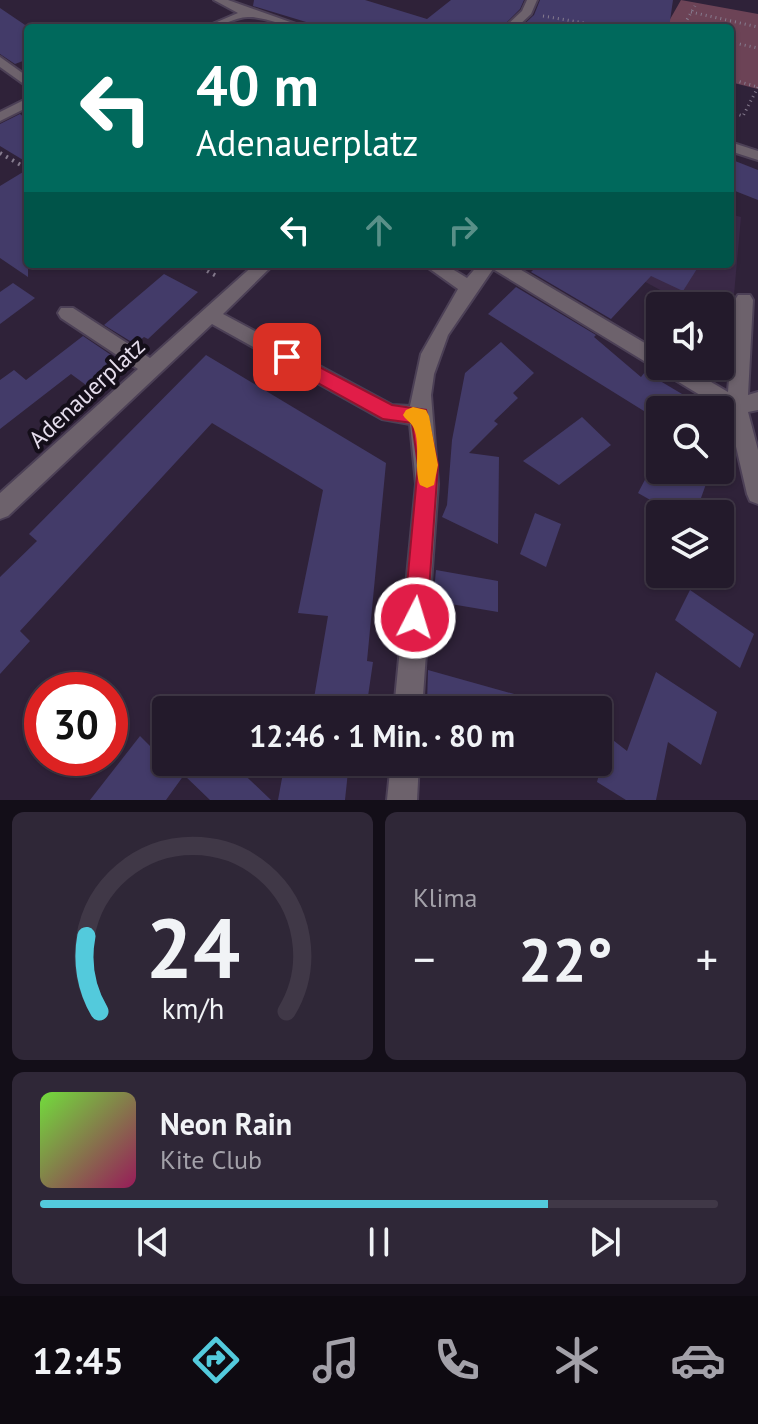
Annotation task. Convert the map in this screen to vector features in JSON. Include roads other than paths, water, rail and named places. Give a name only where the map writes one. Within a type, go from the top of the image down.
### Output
[{"type":"street","points":[[219,0],[247,13],[287,24]]},
{"type":"street","points":[[513,24],[529,6]]},
{"type":"street","points":[[219,24],[247,13]]},
{"type":"street","points":[[0,61],[24,80]]},
{"type":"street","points":[[0,117],[24,104]]},
{"type":"street","points":[[734,147],[758,156]]},
{"type":"street","name":"Adenauerplatz","points":[[0,508],[262,268]]},
{"type":"street","points":[[437,268],[468,287]]},
{"type":"street","points":[[409,696],[428,465],[420,416],[425,377],[435,342],[453,308],[485,268]]},
{"type":"street","points":[[505,268],[646,353]]},
{"type":"street","points":[[744,300],[737,407],[758,494]]},
{"type":"street","points":[[67,313],[152,369]]},
{"type":"street","points":[[210,315],[389,413],[420,416]]},
{"type":"street","points":[[692,380],[737,407],[758,401]]},
{"type":"street","points":[[402,800],[404,776]]}]
